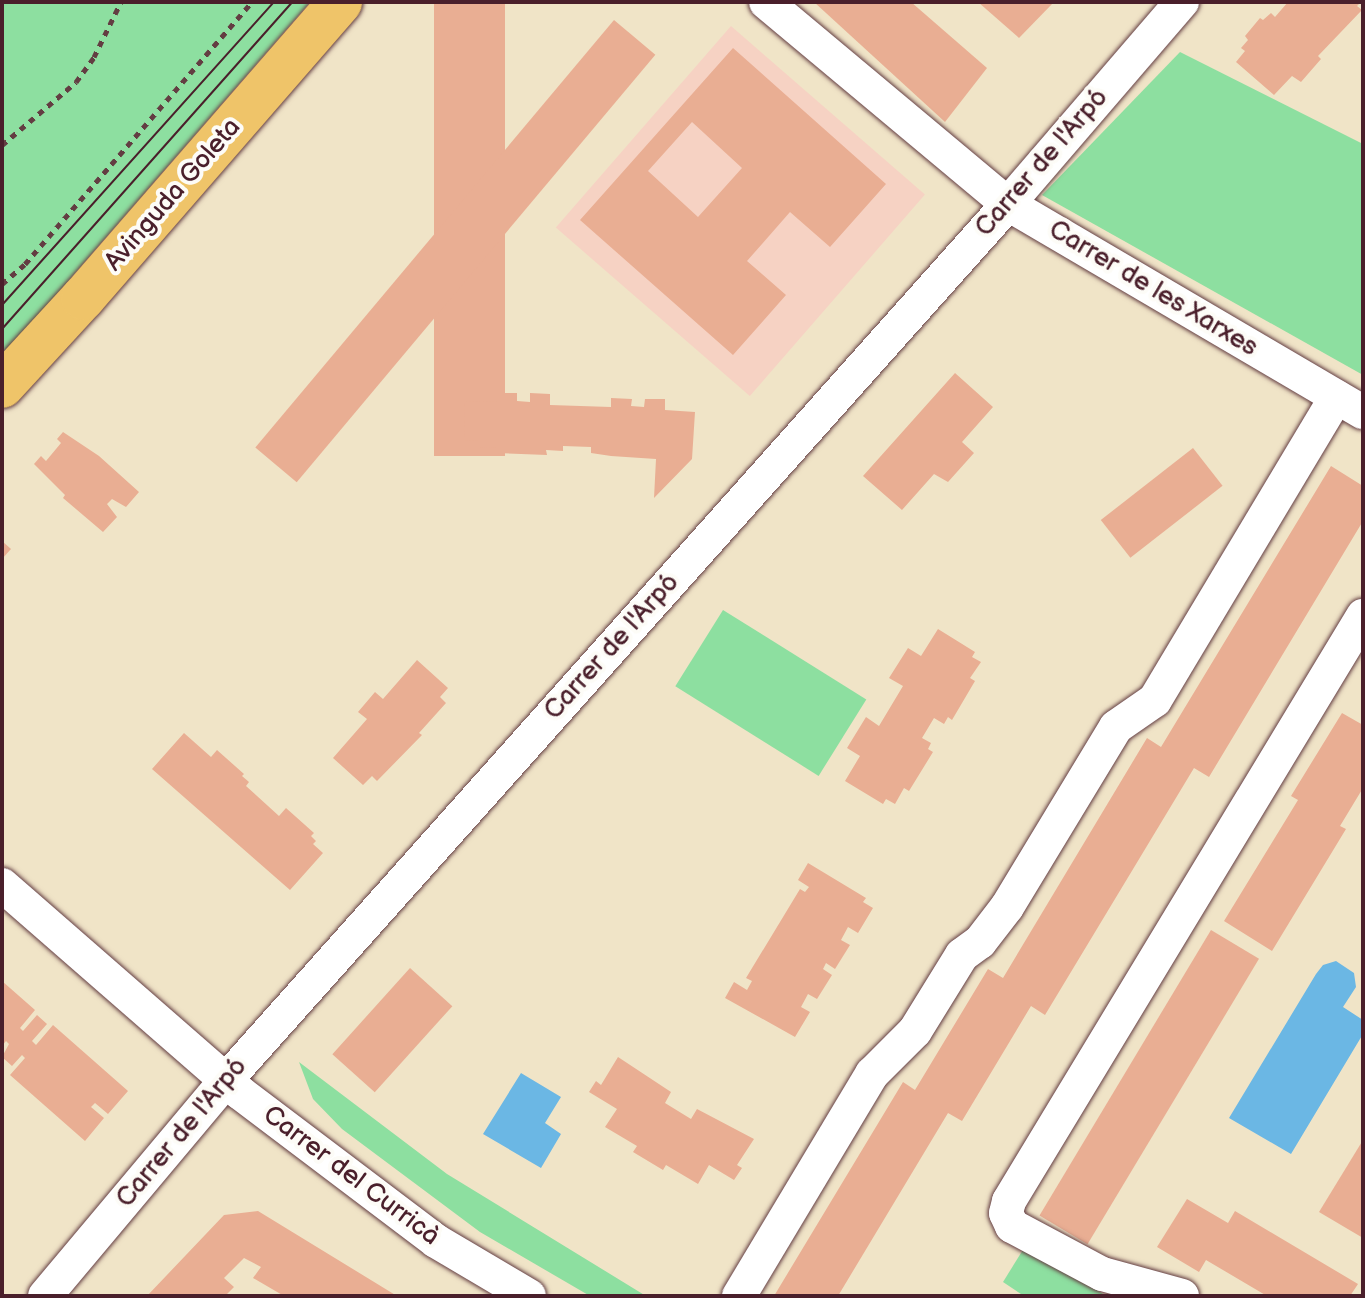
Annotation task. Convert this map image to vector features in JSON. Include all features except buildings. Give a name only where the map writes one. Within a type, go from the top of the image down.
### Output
[{"type":"main road","name":"Avinguda Goleta","points":[[2,386],[83,298],[340,2]]},
{"type":"street","name":"Carrer de les Xarxes","points":[[766,2],[1008,204],[1350,405]]},
{"type":"street","name":"Carrer de l'Arpó","points":[[45,1296],[226,1080],[1008,204],[1182,2]]},
{"type":"street","points":[[739,1296],[872,1074],[915,1031],[962,955],[980,942],[1007,907],[1116,727],[1155,700],[1350,405]]},
{"type":"street","points":[[1182,1296],[1102,1274],[1012,1226],[1006,1213],[1009,1201],[1363,616]]},
{"type":"street","name":"Carrer del Curricà","points":[[2,885],[226,1080],[436,1241],[529,1296]]},
{"type":"path","points":[[2,145],[76,82],[94,57],[121,2]]},
{"type":"path","points":[[2,284],[25,264],[252,2]]},
{"type":"shaded area","points":[[731,26],[925,195],[750,396],[556,228]]},
{"type":"green space","points":[[310,2],[2,357],[2,3]]},
{"type":"green space","points":[[1180,52],[1363,144],[1363,375],[1042,195]]},
{"type":"green space","points":[[723,610],[866,700],[819,776],[675,686]]},
{"type":"green space","points":[[299,1062],[447,1174],[646,1296],[590,1296],[480,1232],[342,1129],[313,1099]]},
{"type":"green space","points":[[1026,1245],[1102,1296],[1024,1296],[1003,1282]]},
{"type":"water","points":[[1336,961],[1354,973],[1356,987],[1343,1007],[1363,1020],[1363,1034],[1291,1154],[1229,1118],[1316,974],[1323,965]]},
{"type":"water","points":[[521,1073],[561,1097],[545,1123],[561,1134],[541,1168],[483,1134]]},
{"type":"tram line","points":[[2,305],[274,2]]},
{"type":"tram line","points":[[2,329],[292,2]]}]
